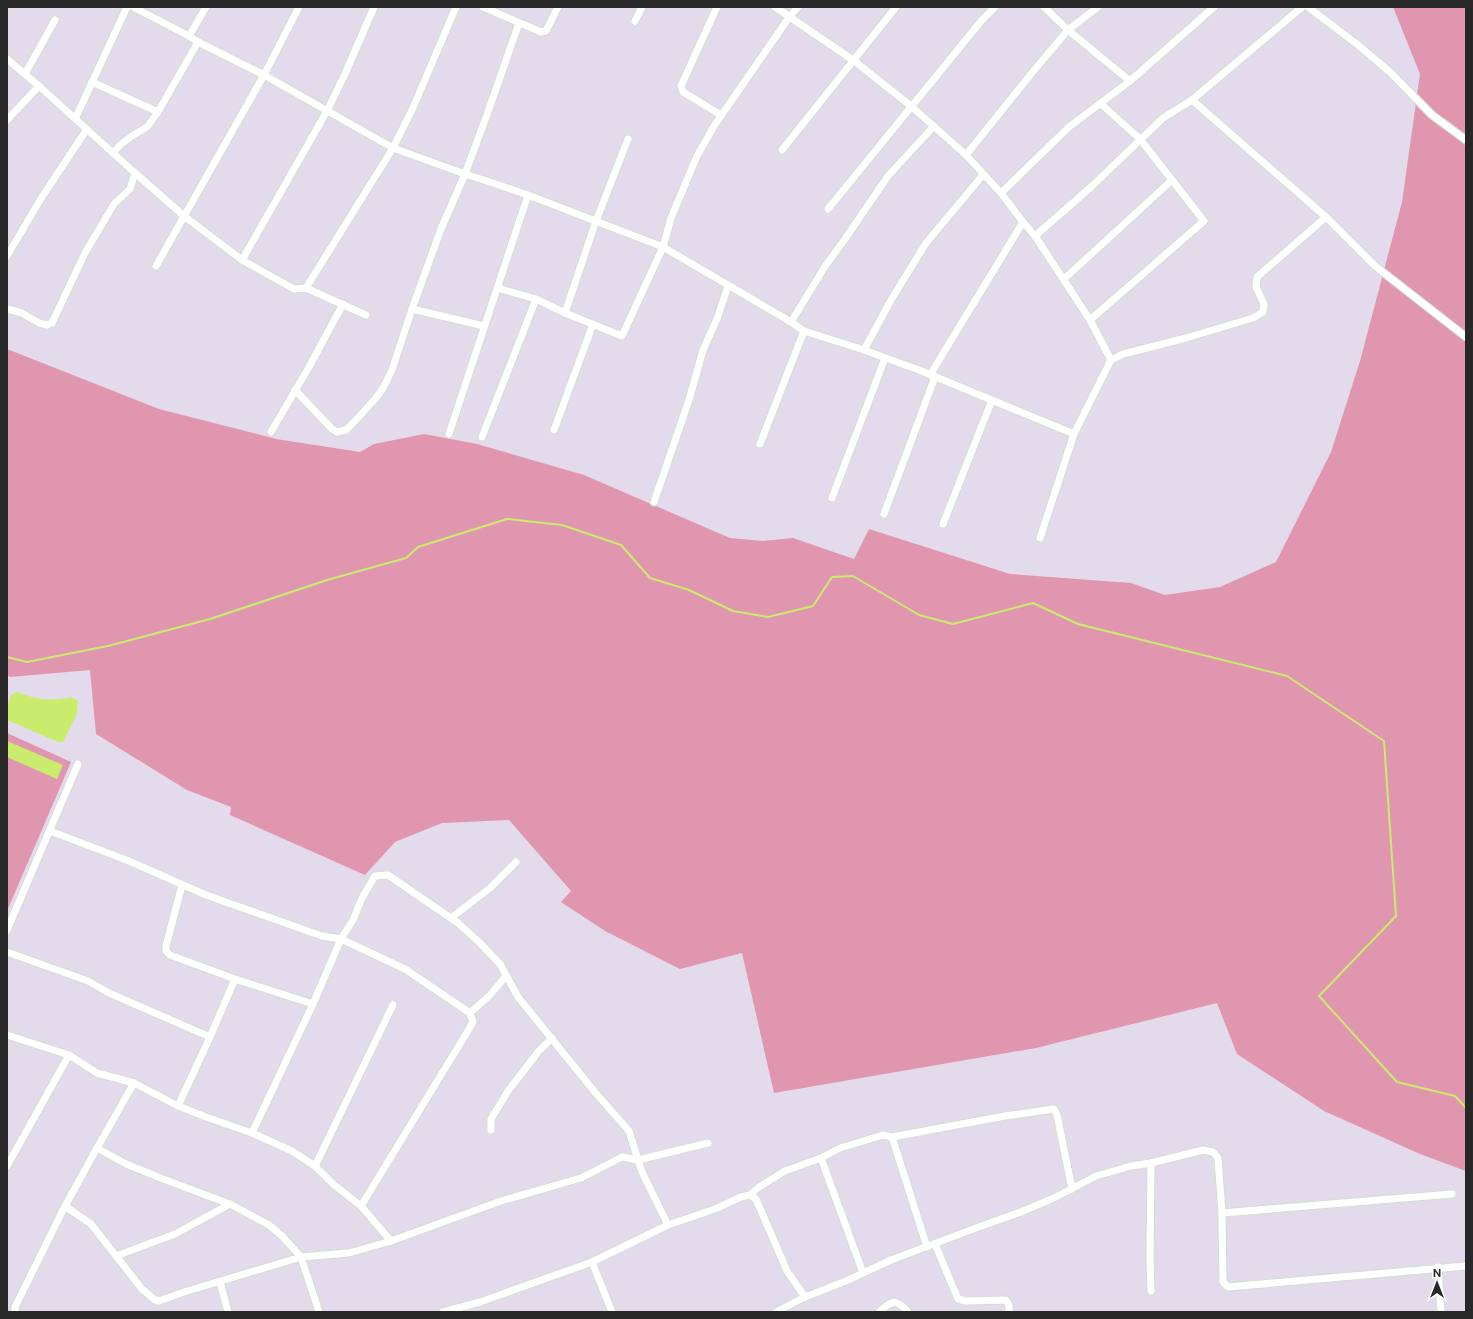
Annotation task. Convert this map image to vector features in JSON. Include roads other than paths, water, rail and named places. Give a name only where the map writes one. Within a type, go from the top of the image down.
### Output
[{"type":"street","points":[[75,119],[127,7]]},
{"type":"street","points":[[133,7],[198,42],[264,74],[393,148],[464,174],[528,195],[662,247],[804,331],[885,358],[1074,434]]},
{"type":"street","points":[[189,36],[206,7]]},
{"type":"street","points":[[156,266],[264,74],[299,7]]},
{"type":"street","points":[[242,260],[327,111],[374,7]]},
{"type":"street","points":[[306,288],[393,148],[412,110],[456,7]]},
{"type":"street","points":[[484,7],[541,32],[546,31],[558,7]]},
{"type":"street","points":[[635,21],[642,7]]},
{"type":"street","points":[[717,7],[681,86],[683,92],[721,115]]},
{"type":"street","points":[[775,7],[853,60],[911,106],[966,155],[1001,193],[1035,236],[1090,320],[1111,360]]},
{"type":"street","points":[[497,288],[536,299],[564,313],[622,336],[662,247],[671,218],[697,156],[721,115],[790,16],[798,7]]},
{"type":"street","points":[[782,150],[896,7]]},
{"type":"street","points":[[828,209],[982,20],[995,7]]},
{"type":"street","points":[[1044,7],[1068,30],[1130,81]]},
{"type":"street","points":[[966,155],[1030,74],[1068,30],[1098,7]]},
{"type":"street","points":[[1001,193],[1069,127],[1130,81],[1214,7]]},
{"type":"street","points":[[1035,236],[1091,187],[1163,118],[1192,100],[1302,7]]},
{"type":"street","points":[[1308,7],[1391,73],[1432,115],[1466,140]]},
{"type":"street","points":[[25,74],[55,20]]},
{"type":"street","points":[[295,390],[332,429],[337,432],[346,430],[376,398],[383,388],[392,370],[441,229],[488,112],[519,23]]},
{"type":"street","points":[[113,153],[132,136],[146,127],[158,112],[198,42]]},
{"type":"street","points":[[7,59],[87,128],[184,216],[242,260],[294,290],[306,288],[366,315]]},
{"type":"street","points":[[92,82],[158,112]]},
{"type":"street","points":[[7,120],[39,86]]},
{"type":"street","points":[[1192,100],[1326,217],[1375,266],[1466,337]]},
{"type":"street","points":[[1090,320],[1204,221],[1171,181],[1140,139],[1101,104]]},
{"type":"street","points":[[791,322],[826,265],[888,176],[934,126]]},
{"type":"street","points":[[7,256],[42,197],[87,128]]},
{"type":"street","points":[[564,313],[596,221],[628,139]]},
{"type":"street","points":[[7,309],[22,313],[42,324],[47,325],[52,323],[85,253],[114,204],[130,189],[135,173]]},
{"type":"street","points":[[864,350],[891,300],[926,244],[983,175]]},
{"type":"street","points":[[1064,279],[1171,181]]},
{"type":"street","points":[[449,434],[528,195]]},
{"type":"street","points":[[1040,538],[1074,434],[1111,360],[1123,354],[1186,338],[1253,318],[1263,312],[1264,304],[1256,287],[1257,277],[1326,217]]},
{"type":"street","points":[[884,514],[932,376],[1023,222]]},
{"type":"street","points":[[654,502],[689,400],[703,350],[717,319],[728,286]]},
{"type":"street","points":[[482,437],[536,299]]},
{"type":"street","points":[[271,432],[343,304]]},
{"type":"street","points":[[412,309],[484,326]]},
{"type":"street","points":[[554,430],[593,324]]},
{"type":"street","points":[[760,444],[804,331]]},
{"type":"street","points":[[832,498],[885,358]]},
{"type":"street","points":[[943,524],[992,400]]},
{"type":"street","points":[[7,930],[78,764]]},
{"type":"street","points":[[50,831],[129,861],[206,895],[322,936],[341,939],[405,969],[470,1013],[473,1022],[470,1029],[361,1206]]},
{"type":"street","points":[[451,918],[490,888],[516,862]]},
{"type":"street","points":[[252,1133],[313,1004],[341,939],[353,920],[362,898],[374,876],[388,875],[451,918],[480,943],[500,964],[518,997],[594,1091],[629,1131],[642,1172],[668,1225]]},
{"type":"street","points":[[182,885],[166,946],[166,951],[170,955],[236,979],[313,1004]]},
{"type":"street","points":[[7,952],[88,982],[109,993],[210,1037]]},
{"type":"street","points":[[470,1013],[490,995],[506,976]]},
{"type":"street","points":[[178,1106],[236,979]]},
{"type":"street","points":[[315,1166],[393,1005]]},
{"type":"street","points":[[7,1035],[69,1055],[97,1073],[134,1083],[178,1106],[206,1118],[252,1133],[292,1152],[315,1166],[333,1184],[361,1206],[390,1241]]},
{"type":"street","points":[[491,1130],[491,1119],[508,1092],[538,1052],[552,1038]]},
{"type":"street","points":[[7,1166],[69,1055]]},
{"type":"street","points":[[12,1308],[65,1206],[134,1083]]},
{"type":"street","points":[[750,1196],[759,1188],[785,1172],[854,1143],[883,1135],[892,1137],[1005,1116],[1054,1109],[1057,1115],[1072,1189]]},
{"type":"street","points":[[892,1137],[931,1246],[958,1299],[966,1301],[1006,1300],[1009,1305],[1009,1312]]},
{"type":"street","points":[[65,1206],[91,1224],[142,1289],[151,1298],[159,1301],[301,1257],[349,1252],[390,1241],[501,1200],[580,1178],[622,1157],[638,1160],[708,1144]]},
{"type":"street","points":[[97,1148],[126,1164],[230,1204],[268,1225],[282,1236],[301,1257],[319,1312]]},
{"type":"street","points":[[776,1312],[787,1310],[805,1297],[891,1260],[1021,1212],[1056,1197],[1096,1176],[1131,1166],[1151,1163],[1203,1150],[1213,1152],[1218,1158],[1222,1213],[1223,1282],[1228,1287],[1438,1267],[1466,1266]]},
{"type":"street","points":[[821,1158],[863,1273]]},
{"type":"street","points":[[1151,1163],[1151,1291]]},
{"type":"street","points":[[1222,1213],[1452,1194]]},
{"type":"street","points":[[443,1312],[480,1302],[592,1262],[668,1225],[715,1209],[741,1197],[750,1196],[756,1199],[787,1271],[805,1297]]},
{"type":"street","points":[[116,1256],[175,1234],[230,1204]]},
{"type":"street","points":[[592,1262],[612,1312]]},
{"type":"street","points":[[1438,1267],[1441,1312]]},
{"type":"street","points":[[220,1282],[228,1312]]},
{"type":"street","points":[[879,1312],[889,1302],[894,1301],[901,1304],[908,1312]]},
{"type":"waterway","points":[[7,657],[27,662],[108,646],[210,619],[327,580],[406,558],[418,547],[507,519],[562,525],[621,545],[650,578],[689,590],[733,611],[768,617],[813,606],[832,577],[853,576],[919,615],[953,624],[1033,603],[1078,624],[1287,676],[1384,741],[1396,916],[1319,996],[1397,1082],[1455,1096],[1466,1108]]}]
